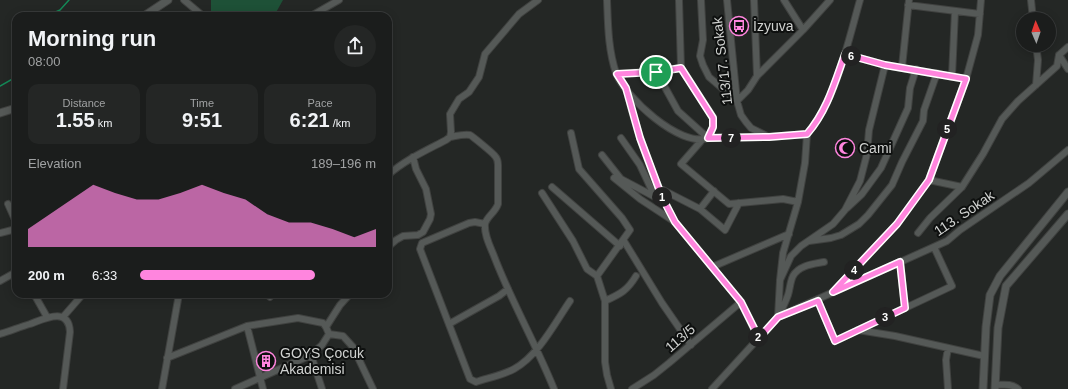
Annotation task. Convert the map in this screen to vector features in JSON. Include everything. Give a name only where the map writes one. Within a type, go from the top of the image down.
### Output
[{"type":"street","points":[[150,12],[168,0]]},
{"type":"street","points":[[184,0],[198,12]]},
{"type":"street","points":[[318,12],[339,0]]},
{"type":"street","points":[[450,137],[450,114],[459,99],[469,92],[479,76],[485,54],[519,14],[538,0]]},
{"type":"street","points":[[608,0],[609,39],[617,74],[630,95],[660,123],[680,135],[705,139],[807,134]]},
{"type":"street","points":[[679,0],[681,68],[713,118],[713,127],[705,139],[681,164],[729,204],[783,198],[798,202]]},
{"type":"street","points":[[702,0],[703,40],[700,56],[703,65],[709,77],[737,101],[748,90],[757,76],[803,30],[830,0]]},
{"type":"street","name":"113/17. Sokak","points":[[727,0],[737,101],[741,115],[751,128],[769,137]]},
{"type":"street","points":[[754,0],[757,76]]},
{"type":"street","points":[[784,0],[803,30]]},
{"type":"street","points":[[778,317],[783,253],[790,234],[798,202],[805,163],[807,134],[816,124],[828,99],[845,54],[860,0]]},
{"type":"street","points":[[833,292],[897,224],[929,180],[966,79],[978,35],[981,0]]},
{"type":"street","points":[[1031,0],[1032,12]]},
{"type":"street","points":[[902,67],[908,3],[980,14]]},
{"type":"street","points":[[952,76],[955,11]]},
{"type":"street","points":[[918,233],[930,218],[962,187],[984,154],[1002,119],[1018,101],[1057,66],[1059,54],[1068,47]]},
{"type":"street","points":[[1036,85],[1038,60],[1037,52]]},
{"type":"street","points":[[845,54],[885,65],[916,69],[966,79]]},
{"type":"street","points":[[1059,54],[1068,68]]},
{"type":"street","points":[[845,210],[863,172],[867,154],[869,130],[885,65]]},
{"type":"street","points":[[617,74],[656,72],[681,68]]},
{"type":"street","points":[[780,280],[791,256],[818,233],[833,224],[862,194],[881,168],[908,108],[910,88],[916,69]]},
{"type":"street","points":[[656,72],[678,111],[705,139]]},
{"type":"street","points":[[809,241],[841,235],[859,224],[892,185],[923,121],[924,110],[937,73]]},
{"type":"street","points":[[626,88],[640,138],[662,197],[675,222],[741,302],[759,338]]},
{"type":"street","points":[[0,113],[12,109]]},
{"type":"street","points":[[571,133],[579,169],[622,218],[630,230],[597,276]]},
{"type":"street","points":[[392,171],[413,157],[450,137],[469,135],[475,138],[495,155],[498,165],[498,204],[496,209],[488,217],[486,224],[489,243],[508,290],[554,389]]},
{"type":"street","points":[[621,138],[640,165],[654,197]]},
{"type":"street","name":"113. Sokak","points":[[712,389],[778,317],[818,301],[833,292],[947,241],[960,230],[1029,183],[1068,150]]},
{"type":"street","points":[[602,155],[621,179],[654,197],[662,197]]},
{"type":"street","points":[[392,244],[403,236],[418,236],[423,232],[430,219],[431,214],[426,189],[416,169],[413,157]]},
{"type":"street","points":[[614,178],[640,199],[675,222]]},
{"type":"street","points":[[929,180],[962,187]]},
{"type":"street","points":[[552,187],[622,243],[691,345]]},
{"type":"street","points":[[659,188],[700,209],[725,230],[740,203]]},
{"type":"street","points":[[700,209],[714,191]]},
{"type":"street","points":[[1018,389],[1006,384],[995,387],[983,387],[984,356],[990,295],[1000,276],[1068,192]]},
{"type":"street","points":[[542,193],[573,241],[587,269],[597,276],[605,301],[605,362],[611,389]]},
{"type":"street","points":[[8,204],[12,213]]},
{"type":"street","points":[[995,387],[998,328],[1006,286],[1068,214]]},
{"type":"street","points":[[486,224],[479,222],[469,223],[422,243],[420,246],[470,379],[476,382],[514,369],[525,362],[536,350],[570,301]]},
{"type":"street","points":[[0,232],[12,230]]},
{"type":"street","points":[[712,266],[790,234]]},
{"type":"street","points":[[1032,237],[1042,245]]},
{"type":"street","points":[[818,301],[835,341],[952,286],[934,248]]},
{"type":"street","points":[[778,317],[788,296],[793,276],[796,272],[801,268],[824,262]]},
{"type":"street","points":[[900,262],[905,308]]},
{"type":"street","points":[[0,282],[12,274]]},
{"type":"street","points":[[605,301],[621,294],[636,276]]},
{"type":"street","points":[[449,324],[508,290]]},
{"type":"street","points":[[36,298],[47,317]]},
{"type":"street","points":[[63,317],[80,298]]},
{"type":"street","points":[[162,389],[178,298]]},
{"type":"street","points":[[326,327],[346,298]]},
{"type":"street","name":"113/5","points":[[632,389],[654,375],[741,302]]},
{"type":"street","points":[[0,334],[47,317],[63,317],[68,322],[70,332],[63,389]]},
{"type":"street","points":[[168,358],[247,326],[298,318],[323,323],[329,334]]},
{"type":"street","points":[[247,326],[263,389]]},
{"type":"street","points":[[858,330],[895,336],[984,356],[997,357]]},
{"type":"street","points":[[235,389],[311,355],[322,345],[329,334]]},
{"type":"street","points":[[329,334],[343,336],[353,347],[373,389]]},
{"type":"street","points":[[948,348],[946,360],[948,389]]},
{"type":"street","points":[[311,355],[322,389]]},
{"type":"green space","points":[[211,0],[283,0],[276,12],[211,12]]},
{"type":"waterway","points":[[56,12],[60,10],[69,0]]},
{"type":"waterway","points":[[0,86],[12,79]]},
{"type":"place","name":"İzyuva","points":[[739,26]]},
{"type":"place","name":"Cami","points":[[845,148]]},
{"type":"place","name":"GOYS Çocuk Akademisi","points":[[266,361]]},
{"type":"route","points":[[845,54],[885,65],[916,69],[966,79],[929,180],[897,224],[833,292],[900,262],[905,308],[835,341],[818,301],[778,317],[759,338],[741,302],[724,279],[675,222],[662,197],[640,138],[626,88],[617,74],[656,72],[681,68],[713,118],[713,127],[708,138],[769,137],[807,134],[816,124],[828,99],[845,54]]}]
